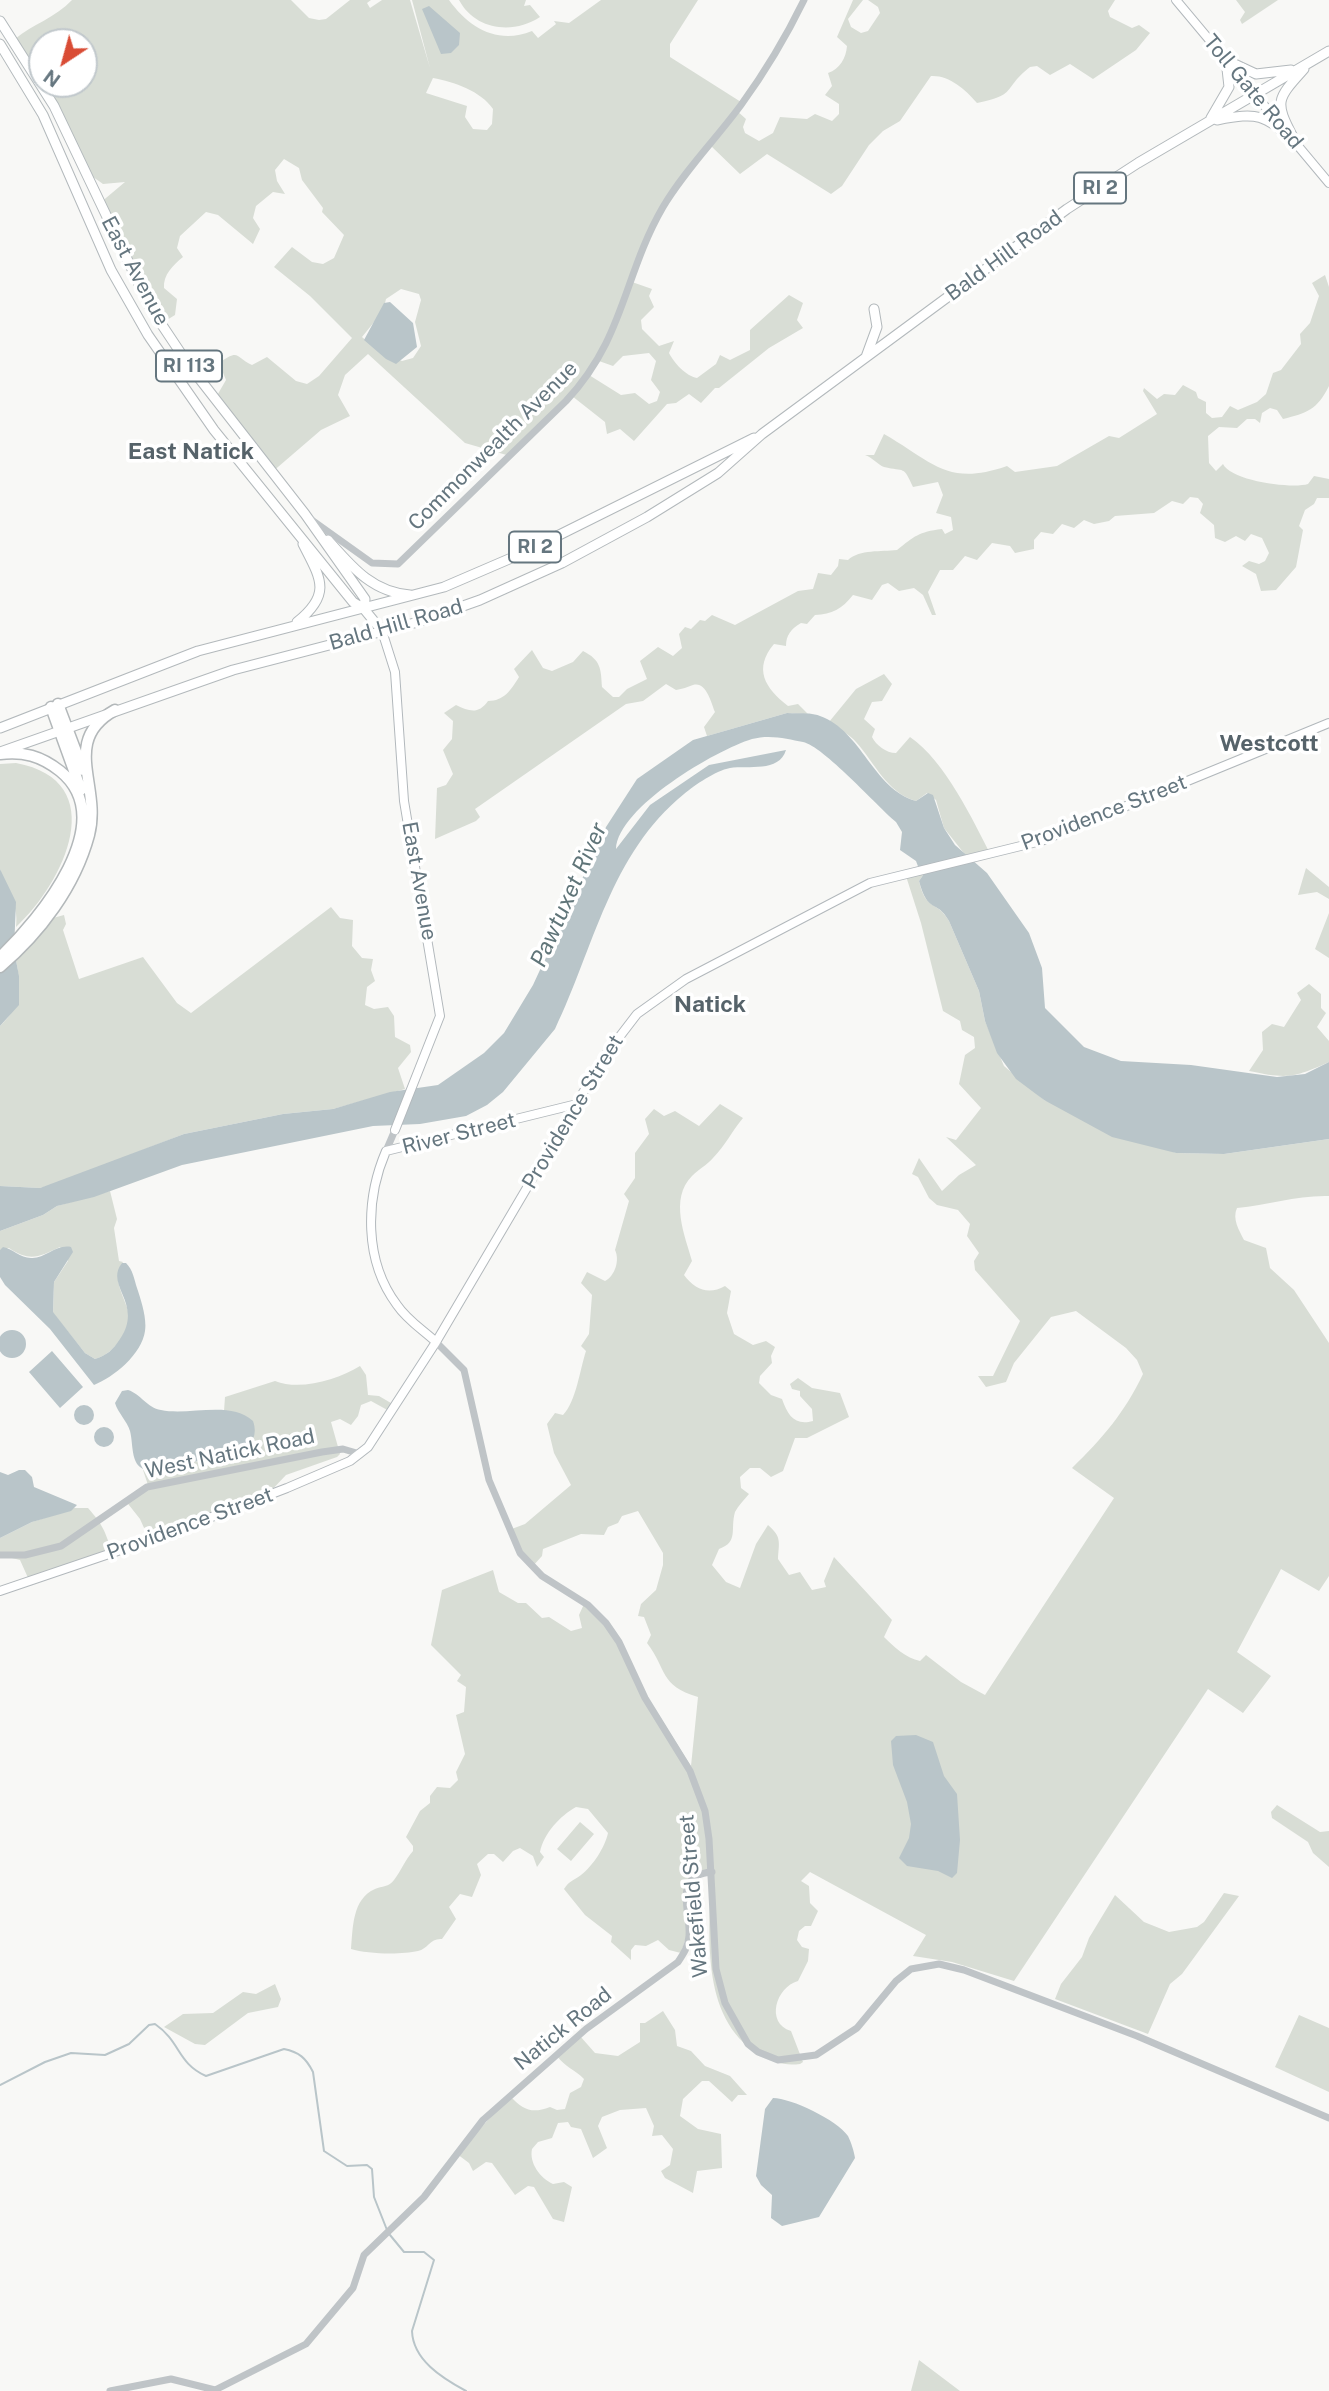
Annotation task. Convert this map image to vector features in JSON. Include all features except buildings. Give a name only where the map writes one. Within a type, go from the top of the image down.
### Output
[{"type":"highway","points":[[0,957],[19,945],[47,904],[68,869],[80,835],[83,798],[55,705]]},
{"type":"highway","points":[[0,967],[59,901],[78,866],[92,823],[85,752],[87,736],[99,719],[115,710]]},
{"type":"highway","points":[[63,728],[91,793]]},
{"type":"highway","points":[[0,753],[15,752],[33,756],[55,768],[75,787],[82,813]]},
{"type":"main road","name":"Toll Gate Road","points":[[1176,0],[1329,183]]},
{"type":"main road","name":"East Avenue","points":[[0,20],[54,106],[150,307],[188,364],[305,514],[365,598],[364,609]]},
{"type":"main road","name":"East Avenue","points":[[0,44],[43,115],[127,302],[199,410],[353,602],[364,609],[382,631],[395,672],[404,802],[439,996],[437,1027],[395,1130]]},
{"type":"main road","name":"Bald Hill Road","points":[[0,753],[63,728],[265,660],[450,612],[562,563],[718,473],[762,435],[1067,209],[1329,51]]},
{"type":"main road","points":[[1226,60],[1256,74],[1299,68]]},
{"type":"main road","points":[[1208,122],[1229,87],[1226,60]]},
{"type":"main road","points":[[1295,142],[1284,121],[1279,103],[1284,91],[1311,61]]},
{"type":"main road","points":[[1208,122],[1257,114],[1269,120],[1295,142]]},
{"type":"main road","points":[[864,360],[877,327],[874,309]]},
{"type":"main road","name":"Bald Hill Road","points":[[0,728],[198,651],[294,624],[415,596],[493,567],[762,435]]},
{"type":"main road","points":[[305,514],[366,580],[387,591],[415,596]]},
{"type":"main road","points":[[294,624],[316,603],[321,583],[296,530]]},
{"type":"main road","name":"Providence Street","points":[[0,1591],[186,1527],[331,1470],[360,1454],[380,1432],[628,1024],[686,979],[857,890],[909,872],[1069,831],[1329,723]]},
{"type":"main road","name":"River Street","points":[[436,1342],[396,1304],[370,1240],[378,1171],[386,1151],[577,1104]]},
{"type":"street","name":"Commonwealth Avenue","points":[[305,514],[372,562],[389,565],[405,560],[552,415],[591,372],[620,319],[636,267],[661,211],[773,57],[804,0]]},
{"type":"street","name":"East Avenue","points":[[386,1151],[395,1130]]},
{"type":"street","name":"Wakefield Street","points":[[436,1342],[464,1370],[489,1480],[520,1553],[542,1576],[588,1605],[606,1623],[620,1642],[645,1698],[690,1771],[707,1822],[715,1909],[713,1947],[723,1997],[748,2044],[769,2058],[788,2061],[821,2053],[857,2028],[904,1974],[922,1965],[939,1964],[964,1970],[1137,2036],[1329,2118]]},
{"type":"street","name":"West Natick Road","points":[[0,1555],[25,1555],[61,1546],[124,1500],[152,1486],[322,1452],[350,1449],[360,1454]]},
{"type":"street","name":"Natick Road","points":[[110,2391],[171,2379],[215,2390],[303,2346],[354,2288],[364,2255],[407,2215],[489,2114],[586,2029],[678,1962],[686,1949],[689,1934],[685,1904],[687,1887],[694,1878],[712,1872]]},
{"type":"shaded area","points":[[72,0],[291,0],[309,18],[319,20],[326,19],[350,0],[371,0],[367,3],[370,8],[382,0],[410,0],[430,68],[412,0],[449,0],[466,19],[485,31],[508,36],[532,31],[538,38],[556,24],[554,21],[569,23],[601,0],[698,0],[670,44],[670,57],[741,102],[736,110],[746,119],[743,127],[745,133],[759,141],[773,133],[780,117],[807,119],[815,114],[832,121],[839,114],[839,104],[825,95],[832,86],[828,73],[839,66],[845,55],[847,46],[837,37],[853,0],[863,0],[848,19],[851,27],[861,33],[868,31],[880,13],[878,7],[868,0],[1115,0],[1108,11],[1110,17],[1132,28],[1139,25],[1150,33],[1136,50],[1093,79],[1070,64],[1050,75],[1037,66],[1030,67],[1004,94],[977,103],[956,84],[938,76],[931,76],[900,121],[883,131],[869,145],[842,186],[831,194],[767,154],[740,174],[711,146],[660,211],[632,282],[652,289],[649,296],[654,307],[641,320],[642,329],[659,346],[674,341],[669,353],[671,357],[685,372],[697,378],[716,364],[720,355],[730,360],[750,350],[750,330],[789,295],[803,303],[797,320],[803,328],[769,348],[719,388],[715,388],[701,403],[689,394],[676,403],[667,404],[634,441],[620,429],[607,434],[605,422],[572,396],[510,456],[465,443],[368,354],[345,375],[338,395],[350,416],[321,430],[271,473],[215,399],[226,380],[219,363],[237,355],[252,365],[267,357],[296,381],[307,384],[319,376],[352,338],[310,296],[274,267],[292,247],[312,262],[323,264],[334,258],[344,235],[322,212],[323,208],[302,180],[299,168],[284,159],[275,170],[277,181],[285,194],[273,192],[256,206],[253,218],[260,229],[253,244],[218,215],[206,212],[180,236],[177,248],[183,257],[169,271],[164,283],[164,288],[177,299],[175,315],[162,323],[100,203],[125,182],[103,184],[89,174],[51,98],[98,98],[98,28],[31,28]],"holes":[[[433,78],[450,82],[482,97],[493,109],[492,124],[487,130],[473,129],[465,117],[467,106],[426,93]],[[401,289],[419,294],[421,300],[415,322],[421,346],[413,358],[402,361],[378,351],[362,337],[383,311],[386,299]],[[649,353],[656,361],[651,380],[660,392],[657,401],[649,404],[635,393],[621,395],[589,375],[599,361],[613,366],[623,356]]]},
{"type":"shaded area","points":[[459,0],[526,0],[524,6],[530,5],[540,17],[518,26],[495,26],[475,18]]},
{"type":"shaded area","points":[[1236,0],[1278,0],[1242,24],[1240,20],[1245,12]]},
{"type":"shaded area","points":[[429,6],[460,33],[459,45],[451,53],[441,54],[422,9]]},
{"type":"shaded area","points":[[28,30],[28,59],[15,39]]},
{"type":"shaded area","points":[[1325,275],[1329,287],[1329,386],[1320,400],[1305,412],[1283,419],[1277,410],[1270,408],[1262,413],[1260,423],[1255,419],[1247,419],[1237,428],[1219,427],[1208,436],[1209,463],[1216,471],[1223,464],[1228,470],[1249,479],[1289,485],[1308,484],[1314,476],[1329,479],[1329,498],[1317,498],[1314,504],[1305,510],[1299,526],[1303,530],[1296,567],[1276,590],[1261,591],[1256,574],[1242,566],[1249,561],[1259,564],[1265,561],[1269,553],[1262,538],[1251,534],[1245,541],[1236,536],[1225,542],[1215,538],[1214,525],[1200,513],[1203,504],[1198,498],[1190,497],[1183,504],[1172,501],[1154,513],[1115,516],[1109,521],[1094,524],[1084,520],[1074,528],[1062,524],[1053,534],[1041,532],[1034,540],[1034,549],[1015,553],[1010,546],[992,543],[977,560],[965,556],[953,570],[940,570],[928,592],[936,615],[932,615],[923,595],[914,588],[899,591],[888,583],[882,585],[872,600],[853,595],[836,610],[815,615],[807,624],[801,623],[794,628],[788,635],[786,646],[774,644],[764,662],[764,678],[773,692],[788,706],[798,704],[808,714],[787,713],[707,736],[704,727],[715,712],[705,689],[693,685],[676,690],[666,684],[643,701],[626,704],[475,809],[480,817],[476,821],[435,839],[437,788],[446,785],[453,774],[443,750],[452,739],[453,721],[444,713],[456,705],[477,710],[488,701],[503,697],[519,677],[514,669],[532,650],[543,668],[552,671],[573,662],[583,651],[599,666],[602,687],[613,697],[619,697],[627,689],[647,679],[640,661],[658,647],[673,656],[682,648],[679,634],[685,627],[691,629],[700,620],[705,621],[712,615],[735,625],[798,591],[813,589],[818,573],[831,575],[838,566],[839,559],[848,560],[865,553],[897,550],[922,533],[942,529],[945,534],[953,530],[951,517],[936,513],[943,495],[938,482],[913,487],[903,471],[879,465],[865,455],[874,455],[884,434],[941,468],[969,474],[1007,466],[1015,472],[1057,466],[1109,436],[1119,438],[1157,414],[1143,391],[1144,388],[1157,399],[1164,394],[1175,395],[1183,385],[1206,402],[1206,413],[1212,418],[1222,417],[1230,406],[1238,410],[1257,402],[1266,394],[1273,373],[1281,370],[1301,344],[1300,334],[1310,323],[1319,296],[1312,283]]},
{"type":"shaded area","points":[[390,302],[413,323],[417,347],[396,364],[364,340],[384,303]]},
{"type":"shaded area","points":[[884,674],[892,684],[882,701],[872,702],[864,719],[875,729],[872,737],[882,748],[892,753],[896,753],[910,737],[923,748],[957,792],[992,857],[967,857],[944,828],[936,800],[927,793],[916,801],[897,791],[853,739],[829,722],[856,689]]},
{"type":"shaded area","points":[[787,713],[816,715],[834,723],[901,795],[916,801],[928,793],[933,795],[944,828],[955,845],[987,873],[1029,933],[1042,968],[1045,1008],[1084,1047],[1121,1061],[1191,1065],[1277,1077],[1305,1074],[1329,1062],[1329,1139],[1224,1154],[1176,1153],[1112,1137],[1044,1100],[1016,1079],[997,1053],[985,1021],[979,991],[949,921],[940,910],[929,903],[922,892],[919,881],[928,868],[919,869],[916,861],[900,850],[902,832],[896,822],[812,746],[779,737],[765,737],[736,745],[694,768],[671,782],[633,816],[621,833],[616,849],[650,805],[709,765],[786,750],[777,762],[770,765],[730,768],[712,775],[684,794],[659,818],[621,873],[555,1029],[503,1092],[487,1105],[466,1116],[420,1124],[373,1126],[182,1165],[94,1197],[57,1206],[43,1215],[0,1231],[0,1186],[40,1188],[184,1134],[283,1114],[333,1109],[390,1092],[438,1085],[484,1053],[504,1033],[533,985],[606,827],[637,779],[693,740]]},
{"type":"shaded area","points":[[16,763],[46,773],[64,790],[71,811],[70,835],[63,861],[34,908],[16,927],[16,911],[0,869],[0,764]]},
{"type":"shaded area","points":[[928,868],[919,881],[922,891],[928,901],[949,921],[979,991],[985,1021],[1004,1066],[1044,1100],[1176,1153],[1224,1154],[1329,1139],[1329,1196],[1237,1208],[1235,1216],[1244,1240],[1266,1248],[1270,1268],[1294,1290],[1329,1343],[1329,1576],[1319,1591],[1281,1569],[1237,1652],[1271,1676],[1243,1713],[1208,1689],[1014,1981],[952,1962],[913,1956],[926,1935],[810,1872],[801,1881],[809,1886],[810,1903],[818,1911],[811,1926],[805,1926],[799,1931],[797,1940],[802,1947],[809,1949],[808,1961],[798,1981],[784,1990],[776,2005],[778,2021],[791,2031],[803,2062],[800,2064],[779,2063],[759,2054],[739,2038],[726,2018],[717,1995],[712,1970],[711,1869],[696,1875],[686,1886],[687,1934],[681,1953],[669,1950],[658,1940],[646,1946],[635,1945],[631,1950],[631,1960],[611,1942],[612,1936],[585,1915],[564,1889],[590,1867],[608,1833],[588,1809],[576,1807],[553,1826],[542,1845],[540,1852],[544,1857],[537,1867],[533,1856],[520,1848],[513,1851],[503,1862],[494,1854],[488,1854],[477,1864],[481,1875],[472,1897],[460,1894],[449,1907],[456,1919],[442,1939],[411,1952],[375,1953],[351,1949],[353,1923],[362,1900],[375,1889],[390,1884],[396,1877],[413,1851],[413,1846],[406,1837],[420,1811],[430,1803],[430,1796],[437,1787],[450,1788],[458,1780],[456,1772],[465,1754],[456,1715],[464,1712],[466,1687],[457,1681],[461,1675],[431,1645],[442,1590],[493,1570],[499,1592],[518,1603],[526,1603],[542,1618],[549,1617],[571,1631],[582,1628],[579,1615],[584,1604],[607,1626],[631,1671],[691,1766],[698,1697],[670,1682],[647,1643],[651,1635],[644,1617],[638,1616],[641,1604],[656,1590],[663,1565],[663,1553],[638,1511],[622,1516],[618,1523],[608,1527],[604,1535],[581,1534],[543,1549],[542,1556],[532,1567],[509,1530],[525,1524],[571,1485],[554,1453],[547,1424],[555,1413],[563,1415],[574,1394],[586,1351],[581,1346],[589,1334],[592,1295],[581,1283],[587,1272],[605,1281],[614,1272],[617,1263],[615,1250],[629,1201],[624,1194],[635,1178],[635,1153],[649,1134],[645,1119],[654,1109],[664,1116],[675,1111],[699,1126],[720,1104],[743,1118],[717,1153],[692,1176],[681,1195],[681,1218],[692,1261],[684,1275],[703,1290],[725,1286],[731,1291],[727,1313],[734,1334],[753,1345],[766,1341],[775,1347],[771,1356],[772,1363],[760,1376],[759,1383],[771,1395],[782,1399],[793,1418],[801,1422],[813,1421],[812,1409],[800,1396],[800,1391],[792,1389],[790,1384],[798,1378],[812,1388],[840,1393],[849,1417],[807,1438],[795,1438],[783,1471],[771,1477],[760,1468],[750,1468],[740,1477],[741,1488],[749,1494],[735,1512],[732,1539],[719,1549],[712,1565],[726,1582],[740,1588],[756,1544],[768,1525],[778,1537],[778,1559],[789,1575],[800,1572],[812,1590],[826,1587],[824,1581],[834,1557],[892,1620],[884,1637],[892,1645],[915,1660],[920,1661],[926,1655],[961,1682],[985,1695],[1114,1498],[1072,1468],[1103,1436],[1129,1401],[1143,1374],[1137,1360],[1126,1348],[1076,1311],[1051,1317],[1014,1363],[1006,1382],[986,1387],[978,1376],[993,1376],[1020,1321],[975,1270],[974,1261],[979,1253],[967,1236],[970,1224],[958,1210],[937,1205],[929,1198],[918,1177],[912,1174],[919,1158],[942,1191],[959,1175],[976,1165],[946,1137],[956,1140],[981,1108],[959,1084],[965,1055],[975,1048],[974,1037],[962,1030],[960,1021],[943,1011],[921,923],[905,873]]},
{"type":"shaded area","points":[[1306,868],[1329,887],[1329,899],[1317,892],[1298,895]]},
{"type":"shaded area","points":[[0,869],[16,902],[14,950],[19,976],[19,1005],[0,1026]]},
{"type":"shaded area","points":[[331,907],[340,918],[353,920],[352,946],[362,958],[373,959],[371,970],[375,981],[367,987],[365,1005],[374,1009],[388,1007],[394,1016],[395,1037],[410,1045],[411,1052],[398,1068],[405,1089],[333,1109],[283,1114],[184,1134],[40,1188],[0,1186],[0,1026],[12,1012],[18,996],[16,961],[53,918],[64,915],[66,924],[63,930],[79,979],[143,957],[177,1003],[191,1013]]},
{"type":"shaded area","points":[[1329,913],[1329,958],[1315,949]]},
{"type":"shaded area","points":[[1309,984],[1321,994],[1321,1008],[1326,1013],[1317,1027],[1329,1041],[1329,1062],[1290,1076],[1249,1071],[1263,1050],[1262,1032],[1272,1024],[1284,1027],[1301,1000],[1297,993]]},
{"type":"shaded area","points":[[110,1191],[117,1219],[114,1228],[119,1261],[123,1262],[119,1269],[118,1282],[130,1318],[118,1343],[108,1353],[95,1359],[85,1353],[53,1313],[54,1282],[68,1261],[60,1247],[34,1256],[23,1255],[9,1248],[0,1250],[0,1231],[43,1215],[57,1206]]},
{"type":"shaded area","points":[[3,1247],[23,1257],[36,1258],[60,1248],[71,1247],[73,1252],[54,1282],[53,1312],[85,1353],[95,1359],[112,1349],[126,1326],[128,1315],[117,1280],[122,1263],[126,1263],[142,1303],[145,1331],[139,1348],[126,1364],[94,1385],[50,1329],[5,1285],[0,1277],[0,1250]]},
{"type":"shaded area","points":[[12,1330],[22,1334],[26,1344],[22,1354],[12,1358],[2,1354],[-2,1344],[2,1334]]},
{"type":"shaded area","points":[[52,1351],[83,1387],[60,1408],[29,1372]]},
{"type":"shaded area","points":[[360,1366],[366,1375],[368,1395],[379,1396],[396,1406],[391,1412],[371,1401],[361,1405],[358,1416],[351,1425],[340,1419],[331,1422],[340,1454],[337,1457],[286,1475],[267,1495],[149,1539],[140,1519],[125,1500],[148,1485],[143,1470],[155,1472],[188,1462],[217,1460],[231,1411],[224,1411],[225,1397],[275,1381],[296,1385],[318,1382],[341,1376]]},
{"type":"shaded area","points":[[128,1390],[161,1410],[233,1411],[253,1421],[255,1433],[251,1442],[235,1454],[185,1463],[159,1472],[146,1471],[135,1460],[130,1431],[115,1403],[122,1391]]},
{"type":"shaded area","points":[[84,1405],[91,1408],[94,1415],[91,1422],[84,1425],[77,1422],[74,1415],[77,1408]]},
{"type":"shaded area","points":[[104,1427],[111,1430],[114,1437],[111,1444],[104,1447],[97,1444],[94,1437],[97,1430]]},
{"type":"shaded area","points":[[25,1470],[32,1477],[34,1487],[77,1505],[71,1511],[32,1522],[0,1538],[0,1472],[8,1475]]},
{"type":"shaded area","points":[[74,1508],[88,1508],[103,1528],[112,1552],[29,1580],[20,1560],[0,1555],[0,1538],[32,1522]]},
{"type":"shaded area","points":[[916,1735],[933,1742],[944,1776],[957,1794],[960,1840],[957,1873],[952,1878],[938,1871],[907,1866],[899,1858],[909,1838],[911,1824],[907,1802],[893,1765],[891,1741],[896,1736]]},
{"type":"shaded area","points":[[1277,1805],[1320,1832],[1329,1831],[1329,1867],[1313,1853],[1308,1842],[1272,1818],[1271,1812]]},
{"type":"shaded area","points":[[580,1822],[594,1834],[571,1861],[557,1849]]},
{"type":"shaded area","points":[[1224,1893],[1239,1896],[1182,1974],[1170,1984],[1148,2034],[1055,1999],[1061,1984],[1082,1957],[1089,1938],[1115,1895],[1144,1922],[1169,1932],[1197,1927],[1204,1922]]},
{"type":"shaded area","points":[[275,1984],[281,1999],[278,2007],[248,2013],[205,2045],[195,2044],[164,2027],[183,2014],[213,2013],[243,1992],[256,1994]]},
{"type":"shaded area","points":[[663,2011],[675,2030],[677,2046],[691,2051],[705,2066],[730,2076],[747,2095],[738,2095],[732,2102],[709,2081],[702,2081],[683,2099],[680,2116],[698,2129],[721,2134],[722,2168],[697,2171],[693,2193],[665,2178],[661,2171],[670,2165],[673,2149],[662,2135],[652,2136],[654,2126],[646,2108],[620,2110],[602,2117],[598,2126],[607,2148],[593,2158],[581,2129],[571,2127],[568,2122],[558,2123],[552,2138],[538,2142],[532,2149],[536,2170],[544,2178],[553,2184],[564,2182],[572,2187],[564,2222],[553,2219],[534,2187],[528,2186],[515,2195],[492,2163],[486,2162],[473,2171],[469,2163],[457,2154],[510,2096],[528,2109],[565,2109],[570,2093],[581,2087],[584,2079],[557,2056],[580,2036],[595,2053],[618,2056],[640,2042],[640,2023],[645,2023]]},
{"type":"shaded area","points":[[1299,2015],[1329,2028],[1329,2092],[1275,2067]]},
{"type":"shaded area","points":[[773,2098],[802,2106],[834,2123],[848,2136],[855,2158],[819,2217],[782,2226],[771,2218],[772,2195],[756,2176],[765,2109]]},
{"type":"shaded area","points":[[919,2360],[960,2391],[911,2391]]},
{"type":"waterway","points":[[0,2085],[45,2062],[71,2053],[105,2055],[129,2044],[149,2025],[155,2024],[170,2038],[189,2065],[206,2076],[284,2049],[294,2052],[305,2059],[313,2072],[324,2151],[347,2166],[367,2165],[372,2169],[374,2197],[387,2230]]},
{"type":"waterway","points":[[390,2235],[404,2252],[424,2252],[434,2260],[412,2331],[414,2341],[417,2351],[430,2367],[466,2391]]},
{"type":"district","name":"East Natick","points":[[191,452]]},
{"type":"district","name":"Westcott","points":[[1269,744]]},
{"type":"district","name":"Natick","points":[[710,1005]]},
{"type":"water label","name":"Pawtuxet River","points":[[569,895]]}]
